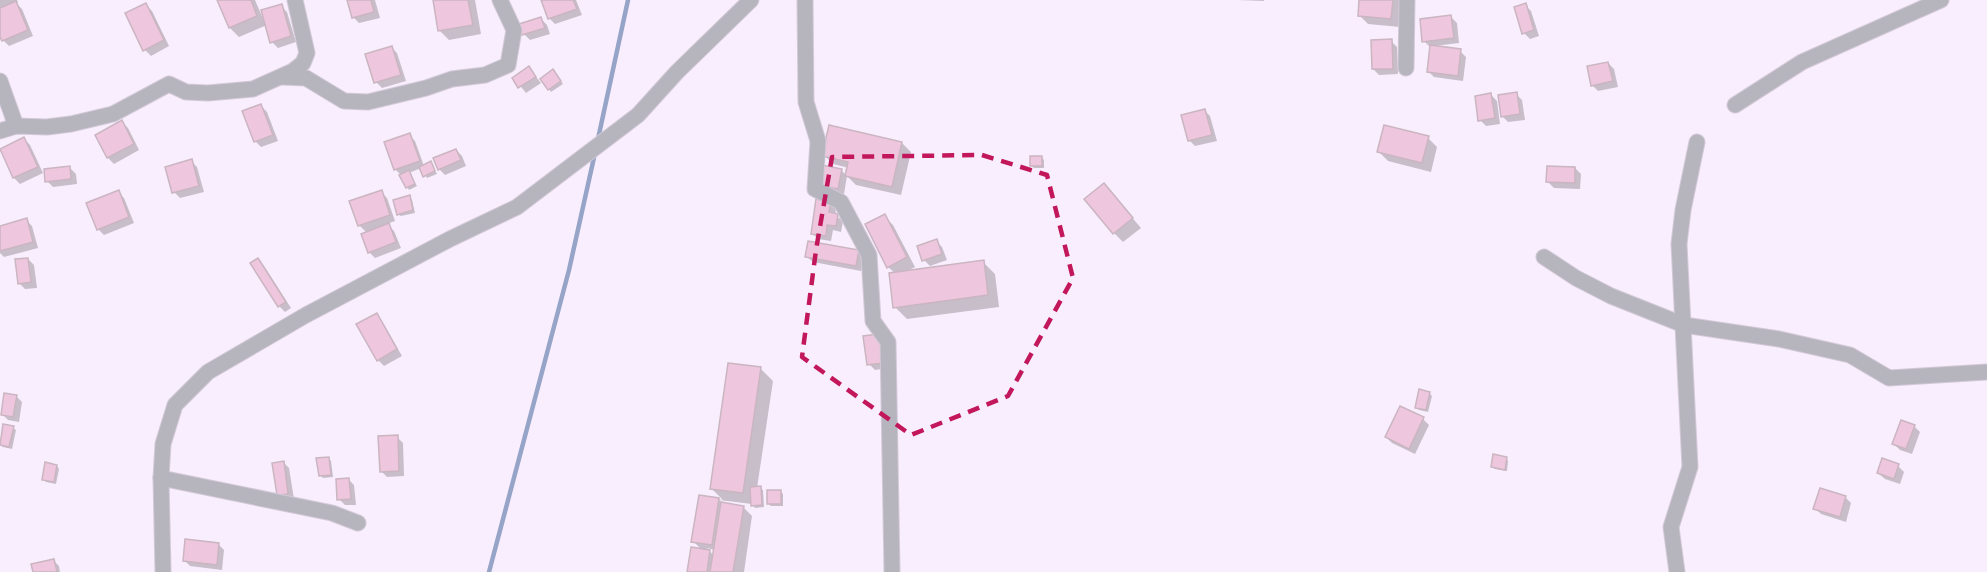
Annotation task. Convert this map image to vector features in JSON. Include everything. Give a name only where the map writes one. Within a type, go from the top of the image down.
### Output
[{"type":"street","points":[[0,130],[16,126],[47,127],[70,124],[113,114],[169,84],[186,92],[208,93],[253,89],[303,63],[307,53],[295,0]]},
{"type":"street","points":[[279,77],[306,78],[344,101],[368,102],[426,88],[452,79],[485,75],[508,65],[514,30],[500,0]]},
{"type":"street","points":[[163,572],[161,478],[163,444],[175,405],[208,372],[306,315],[516,207],[638,115],[677,72],[751,0]]},
{"type":"street","points":[[805,0],[806,102],[818,141],[814,189],[840,202],[869,255],[873,321],[888,342],[892,572]]},
{"type":"street","points":[[1406,68],[1407,0]]},
{"type":"street","points":[[1735,105],[1802,62],[1941,0]]},
{"type":"street","points":[[0,81],[16,126]]},
{"type":"street","points":[[1677,572],[1671,527],[1690,467],[1679,244],[1696,142]]},
{"type":"street","points":[[1544,257],[1576,278],[1611,296],[1684,325],[1779,339],[1850,355],[1889,378],[1987,372]]},
{"type":"street","points":[[161,478],[332,513],[358,523]]},
{"type":"highlighted area","points":[[982,155],[1047,175],[1073,278],[1008,396],[911,435],[802,357],[816,250],[832,157]]},
{"type":"building","points":[[217,0],[251,0],[257,16],[229,28]]},
{"type":"building","points":[[347,0],[371,0],[374,12],[352,18]]},
{"type":"building","points":[[433,0],[468,0],[473,25],[438,31]]},
{"type":"building","points":[[541,0],[573,0],[577,9],[548,19]]},
{"type":"building","points":[[1359,0],[1393,0],[1391,19],[1358,16]]},
{"type":"building","points":[[16,1],[28,30],[2,41],[0,8]]},
{"type":"building","points":[[146,3],[164,40],[143,51],[125,13]]},
{"type":"building","points":[[1526,3],[1534,30],[1522,34],[1514,7]]},
{"type":"building","points":[[282,4],[291,36],[270,43],[261,10]]},
{"type":"building","points":[[1451,15],[1454,38],[1422,42],[1420,19]]},
{"type":"building","points":[[541,17],[545,28],[522,35],[519,24]]},
{"type":"building","points":[[1392,39],[1393,69],[1372,69],[1371,40]]},
{"type":"building","points":[[1430,45],[1461,49],[1458,76],[1427,72]]},
{"type":"building","points":[[392,46],[401,75],[374,83],[365,54]]},
{"type":"building","points":[[1608,62],[1613,81],[1591,86],[1587,66]]},
{"type":"building","points":[[529,66],[536,77],[518,88],[512,78]]},
{"type":"building","points":[[553,69],[561,81],[548,90],[540,79]]},
{"type":"building","points":[[1517,92],[1520,114],[1501,117],[1498,95]]},
{"type":"building","points":[[1491,93],[1495,118],[1478,121],[1475,96]]},
{"type":"building","points":[[261,104],[273,135],[254,142],[242,111]]},
{"type":"building","points":[[1205,109],[1212,135],[1188,141],[1181,115]]},
{"type":"building","points":[[122,120],[134,144],[107,158],[95,135]]},
{"type":"building","points":[[829,125],[902,142],[892,187],[845,176],[848,162],[822,156]]},
{"type":"building","points":[[1384,125],[1429,136],[1422,163],[1377,152]]},
{"type":"building","points":[[410,133],[420,161],[394,170],[384,142]]},
{"type":"building","points":[[24,137],[38,167],[13,178],[0,149]]},
{"type":"building","points":[[456,149],[461,160],[438,170],[433,158]]},
{"type":"building","points":[[1030,156],[1042,156],[1042,166],[1030,166]]},
{"type":"building","points":[[192,159],[199,186],[172,193],[165,167]]},
{"type":"building","points":[[431,161],[435,171],[423,177],[419,167]]},
{"type":"building","points":[[822,165],[842,169],[838,189],[817,185]]},
{"type":"building","points":[[70,166],[71,179],[45,182],[44,169]]},
{"type":"building","points":[[1547,166],[1575,167],[1575,183],[1546,182]]},
{"type":"building","points":[[409,170],[415,184],[406,188],[399,175]]},
{"type":"building","points":[[1104,183],[1133,218],[1113,234],[1084,199]]},
{"type":"building","points":[[119,190],[129,217],[97,230],[86,203]]},
{"type":"building","points":[[382,190],[390,215],[358,226],[349,201]]},
{"type":"building","points":[[410,195],[413,210],[397,215],[393,200]]},
{"type":"building","points":[[816,199],[831,202],[829,212],[838,214],[836,226],[827,225],[826,236],[811,234]]},
{"type":"building","points":[[885,214],[907,257],[887,268],[865,224]]},
{"type":"building","points":[[27,218],[33,242],[0,251],[0,226]]},
{"type":"building","points":[[389,223],[396,242],[368,253],[361,234]]},
{"type":"building","points":[[937,239],[942,254],[922,261],[917,246]]},
{"type":"building","points":[[808,241],[859,250],[856,266],[805,257]]},
{"type":"building","points":[[28,258],[31,282],[18,284],[15,259]]},
{"type":"building","points":[[258,258],[286,302],[278,307],[250,263]]},
{"type":"building","points":[[984,260],[988,295],[893,308],[889,273]]},
{"type":"building","points":[[377,313],[397,349],[377,361],[356,324]]},
{"type":"building","points":[[879,334],[883,363],[867,365],[863,336]]},
{"type":"building","points":[[728,363],[761,367],[743,493],[710,489]]},
{"type":"building","points":[[1419,389],[1430,392],[1426,410],[1415,408]]},
{"type":"building","points":[[4,393],[17,395],[13,417],[1,415]]},
{"type":"building","points":[[1400,406],[1424,417],[1409,449],[1385,437]]},
{"type":"building","points":[[1901,420],[1915,425],[1906,449],[1892,444]]},
{"type":"building","points":[[3,424],[14,426],[9,447],[0,445]]},
{"type":"building","points":[[398,435],[399,471],[380,472],[378,436]]},
{"type":"building","points":[[1493,454],[1507,457],[1505,470],[1491,467]]},
{"type":"building","points":[[329,457],[331,475],[319,476],[316,458]]},
{"type":"building","points":[[1882,458],[1899,464],[1894,479],[1877,473]]},
{"type":"building","points":[[284,461],[288,494],[277,495],[272,463]]},
{"type":"building","points":[[45,462],[57,465],[54,482],[42,480]]},
{"type":"building","points":[[349,478],[351,499],[337,500],[336,479]]},
{"type":"building","points":[[761,486],[762,505],[751,506],[750,487]]},
{"type":"building","points":[[1820,488],[1846,496],[1840,517],[1813,509]]},
{"type":"building","points":[[767,490],[781,490],[781,504],[767,504]]},
{"type":"building","points":[[699,495],[719,498],[712,545],[691,542]]},
{"type":"building","points":[[721,502],[744,506],[733,572],[710,572]]},
{"type":"building","points":[[185,539],[219,543],[217,565],[183,561]]},
{"type":"building","points":[[691,547],[710,550],[707,572],[687,572]]},
{"type":"building","points":[[54,559],[57,572],[33,572],[31,564]]},
{"type":"waterway","points":[[598,139],[628,0]]},
{"type":"waterway","points":[[489,572],[569,270],[595,153]]}]
